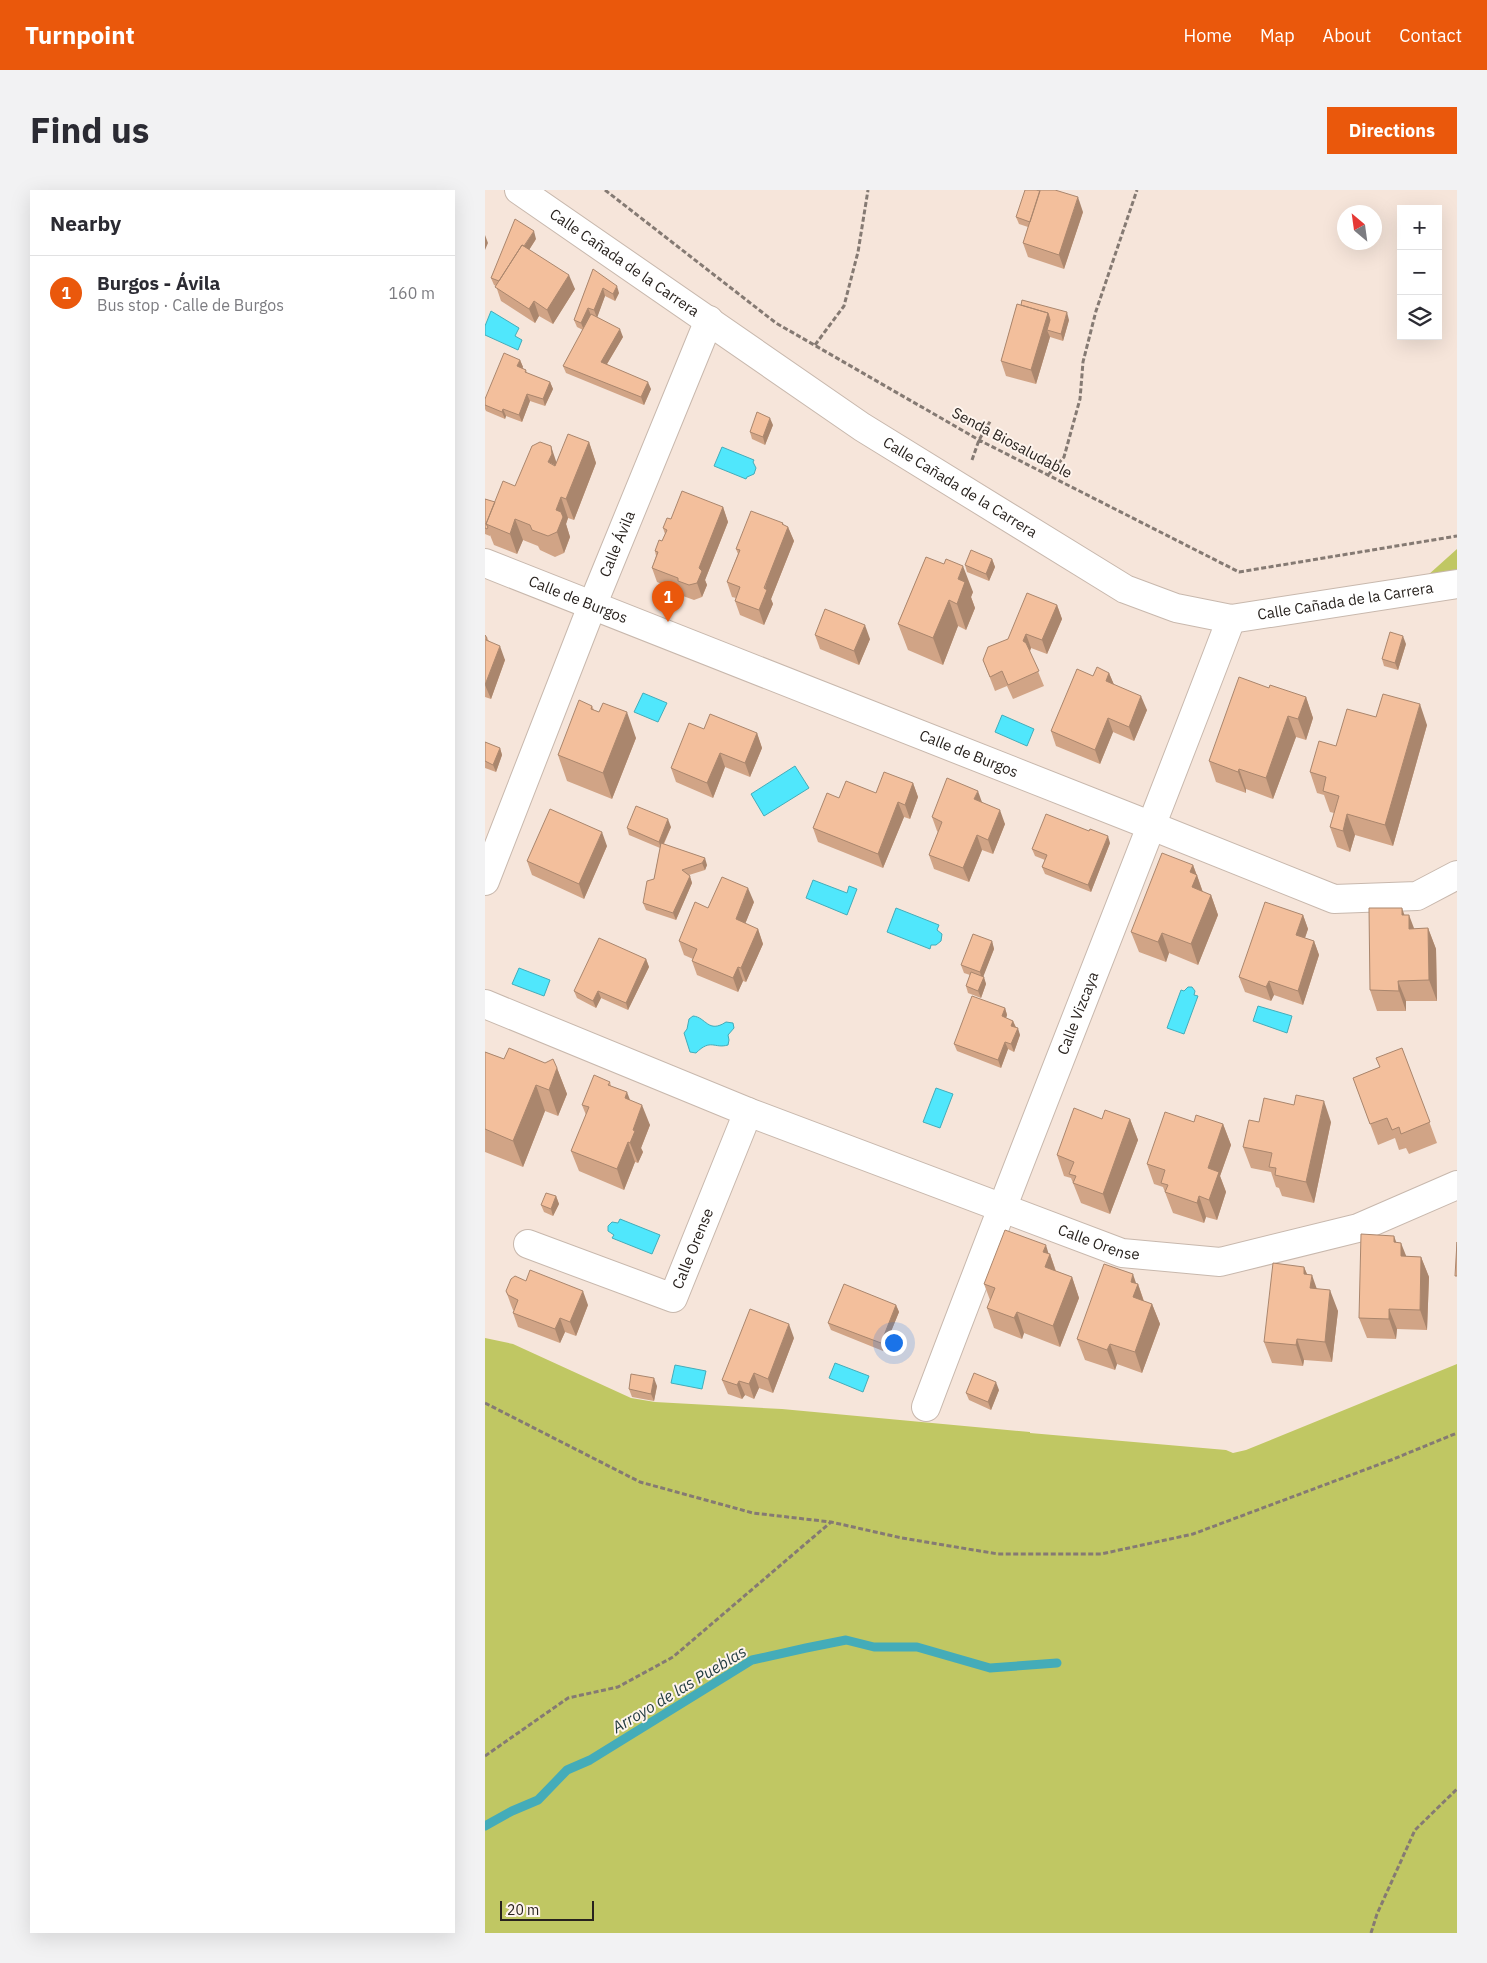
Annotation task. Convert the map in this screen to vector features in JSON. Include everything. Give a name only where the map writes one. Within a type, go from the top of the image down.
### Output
[{"type":"street","name":"Calle Cañada de la Carrera","points":[[519,190],[862,427],[1125,589],[1176,608],[1231,619],[1457,584]]},
{"type":"street","name":"Calle Ávila","points":[[485,881],[592,606],[709,320]]},
{"type":"street","name":"Calle de Burgos","points":[[485,563],[1334,899],[1417,896],[1457,876]]},
{"type":"street","name":"Calle Vizcaya","points":[[926,1407],[1002,1206],[1153,826],[1231,619]]},
{"type":"street","name":"Calle Orense","points":[[485,1004],[748,1112],[1002,1206],[1122,1253],[1220,1262],[1358,1228],[1457,1184]]},
{"type":"street","name":"Calle Orense","points":[[528,1244],[673,1298],[748,1112]]},
{"type":"path","name":"Senda Biosaludable","points":[[605,190],[776,323],[979,440],[1239,572],[1457,536]]},
{"type":"path","points":[[815,345],[845,306],[868,190]]},
{"type":"path","points":[[1047,474],[1064,457],[1080,399],[1083,362],[1096,311],[1137,190]]},
{"type":"path","points":[[962,489],[979,440],[991,420]]},
{"type":"path","points":[[485,1404],[640,1482],[753,1513],[831,1522],[902,1538],[999,1554],[1101,1554],[1193,1534],[1383,1464],[1457,1432]]},
{"type":"path","points":[[485,1756],[568,1698],[618,1687],[673,1657],[831,1522]]},
{"type":"path","points":[[1371,1933],[1377,1914],[1415,1830],[1457,1789]]},
{"type":"green space","points":[[1457,549],[1457,578],[1418,584]]},
{"type":"green space","points":[[485,1338],[513,1344],[631,1398],[655,1402],[782,1409],[1226,1450],[1233,1453],[1246,1450],[1457,1364],[1457,1933],[485,1933]]},
{"type":"water","points":[[491,311],[519,328],[515,336],[522,340],[518,350],[485,335],[485,326]]},
{"type":"water","points":[[722,447],[754,460],[756,468],[754,474],[746,479],[714,466]]},
{"type":"water","points":[[643,693],[667,703],[658,722],[634,712]]},
{"type":"water","points":[[1002,715],[1034,729],[1027,746],[995,732]]},
{"type":"water","points":[[795,766],[809,788],[764,816],[751,794]]},
{"type":"water","points":[[813,880],[847,893],[849,886],[857,889],[847,915],[806,898]]},
{"type":"water","points":[[896,908],[939,925],[937,930],[942,934],[941,941],[936,945],[931,945],[930,949],[887,932]]},
{"type":"water","points":[[519,968],[550,980],[544,996],[512,984]]},
{"type":"water","points":[[1188,987],[1192,987],[1195,991],[1194,995],[1198,996],[1184,1034],[1167,1028],[1181,990],[1184,991]]},
{"type":"water","points":[[1258,1006],[1292,1016],[1287,1033],[1253,1021]]},
{"type":"water","points":[[693,1016],[711,1026],[726,1022],[733,1023],[734,1028],[728,1035],[728,1045],[709,1045],[696,1053],[690,1052],[684,1033],[689,1019]]},
{"type":"water","points":[[936,1088],[953,1094],[940,1128],[923,1122]]},
{"type":"water","points":[[620,1219],[660,1235],[652,1254],[612,1238],[614,1235],[608,1231],[608,1226],[612,1222],[618,1223]]},
{"type":"water","points":[[835,1363],[869,1376],[863,1392],[829,1378]]},
{"type":"water","points":[[675,1365],[706,1371],[702,1389],[671,1383]]},
{"type":"building","points":[[1025,190],[1040,191],[1030,222],[1016,217]]},
{"type":"building","points":[[1040,190],[1055,190],[1078,197],[1059,255],[1023,243]]},
{"type":"building","points":[[515,219],[534,231],[524,246],[522,245],[499,281],[491,278]]},
{"type":"building","points":[[522,245],[569,275],[547,310],[534,301],[529,309],[495,287]]},
{"type":"building","points":[[593,269],[617,286],[613,294],[603,288],[594,310],[588,308],[581,323],[574,320]]},
{"type":"building","points":[[1022,300],[1067,312],[1061,334],[1047,330],[1050,320],[1048,313],[1021,305]]},
{"type":"building","points":[[1017,304],[1048,313],[1031,370],[1001,361]]},
{"type":"building","points":[[591,314],[620,329],[601,362],[648,382],[641,397],[563,366]]},
{"type":"building","points":[[504,353],[520,360],[517,366],[526,370],[525,372],[550,382],[543,399],[527,394],[519,415],[503,409],[502,412],[485,405],[485,399]]},
{"type":"building","points":[[757,412],[770,418],[763,437],[750,432]]},
{"type":"building","points":[[568,434],[589,442],[566,499],[561,497],[556,510],[561,512],[563,517],[557,532],[548,536],[532,530],[530,525],[515,519],[510,534],[486,524],[503,481],[515,486],[532,446],[540,442],[551,446],[552,454],[548,462],[555,466]]},
{"type":"building","points":[[682,491],[723,507],[699,568],[702,571],[697,583],[689,585],[678,581],[678,578],[652,568],[658,552],[655,551],[659,540],[662,541],[667,530],[663,528],[667,518],[671,519]]},
{"type":"building","points":[[485,499],[495,502],[486,524],[487,529],[485,528]]},
{"type":"building","points":[[751,511],[783,523],[788,527],[764,588],[767,590],[759,610],[735,601],[740,587],[727,582],[740,550],[736,549]]},
{"type":"building","points":[[971,550],[992,559],[986,574],[965,565]]},
{"type":"building","points":[[926,557],[944,564],[946,559],[963,566],[958,579],[965,582],[957,604],[949,600],[933,638],[898,624]]},
{"type":"building","points":[[1027,593],[1057,605],[1042,640],[1026,634],[1023,641],[1026,643],[1039,671],[1008,685],[1002,671],[990,677],[983,660],[988,647],[1008,639]]},
{"type":"building","points":[[825,609],[865,625],[854,651],[815,635]]},
{"type":"building","points":[[1390,632],[1403,636],[1395,663],[1382,659]]},
{"type":"building","points":[[485,635],[486,640],[500,646],[485,685]]},
{"type":"building","points":[[1097,667],[1109,673],[1106,681],[1141,696],[1129,727],[1108,718],[1095,750],[1051,731],[1077,669],[1093,676]]},
{"type":"building","points":[[1239,677],[1269,688],[1270,685],[1306,697],[1298,719],[1288,716],[1266,778],[1239,769],[1238,772],[1209,761]]},
{"type":"building","points":[[1383,694],[1420,704],[1385,825],[1347,814],[1343,831],[1330,827],[1339,796],[1323,791],[1326,777],[1310,772],[1319,741],[1336,746],[1347,709],[1376,717]]},
{"type":"building","points":[[579,700],[592,706],[591,709],[599,712],[603,703],[627,712],[603,773],[558,755]]},
{"type":"building","points":[[710,714],[757,733],[745,763],[720,753],[707,783],[671,768],[689,723],[704,729]]},
{"type":"building","points":[[485,742],[500,748],[493,765],[485,761]]},
{"type":"building","points":[[884,772],[913,783],[905,805],[898,802],[878,854],[813,828],[827,793],[839,798],[846,781],[876,793]]},
{"type":"building","points":[[947,778],[978,791],[974,799],[1000,810],[988,840],[977,835],[963,868],[929,855],[942,822],[932,817]]},
{"type":"building","points":[[636,806],[668,819],[659,842],[627,828]]},
{"type":"building","points":[[550,809],[602,832],[579,884],[527,861]]},
{"type":"building","points":[[1046,814],[1089,831],[1090,829],[1108,836],[1088,885],[1042,867],[1047,855],[1032,849]]},
{"type":"building","points":[[661,843],[705,858],[702,863],[682,870],[690,876],[673,913],[643,903],[647,881],[654,879]]},
{"type":"building","points":[[1162,853],[1193,865],[1190,872],[1197,875],[1192,887],[1211,895],[1191,944],[1162,933],[1158,942],[1131,932]]},
{"type":"building","points":[[722,877],[748,888],[736,919],[758,929],[741,968],[738,967],[733,978],[692,961],[697,949],[679,941],[695,902],[708,908]]},
{"type":"building","points":[[1265,902],[1303,915],[1296,935],[1314,941],[1298,991],[1269,981],[1266,987],[1239,977]]},
{"type":"building","points":[[1369,908],[1402,908],[1402,915],[1409,915],[1409,929],[1428,928],[1429,980],[1398,981],[1399,991],[1370,990]]},
{"type":"building","points":[[973,934],[992,941],[980,972],[961,965]]},
{"type":"building","points":[[599,938],[646,959],[626,1003],[598,991],[593,1001],[574,991]]},
{"type":"building","points":[[971,972],[984,977],[978,991],[966,986]]},
{"type":"building","points":[[972,996],[1005,1008],[1002,1016],[1013,1021],[1011,1026],[1018,1028],[1011,1044],[1005,1042],[998,1060],[954,1044]]},
{"type":"building","points":[[509,1048],[545,1063],[553,1059],[557,1068],[549,1090],[536,1085],[513,1141],[485,1129],[485,1052],[504,1059]]},
{"type":"building","points":[[1402,1048],[1430,1122],[1401,1134],[1399,1127],[1392,1130],[1387,1118],[1370,1124],[1353,1078],[1380,1067],[1376,1058]]},
{"type":"building","points":[[594,1075],[610,1082],[608,1085],[627,1092],[625,1098],[642,1105],[633,1130],[635,1131],[630,1143],[628,1142],[617,1169],[571,1151],[589,1107],[582,1105]]},
{"type":"building","points":[[1296,1095],[1324,1101],[1306,1182],[1275,1175],[1276,1168],[1269,1167],[1272,1153],[1243,1147],[1249,1120],[1259,1122],[1264,1098],[1294,1105]]},
{"type":"building","points":[[1074,1108],[1102,1119],[1105,1110],[1130,1119],[1103,1194],[1073,1183],[1076,1176],[1069,1174],[1074,1162],[1057,1155]]},
{"type":"building","points":[[1165,1112],[1194,1122],[1196,1115],[1223,1124],[1208,1168],[1219,1172],[1209,1200],[1199,1196],[1197,1203],[1165,1192],[1168,1185],[1161,1183],[1165,1170],[1147,1164]]},
{"type":"building","points":[[546,1193],[556,1196],[551,1209],[541,1205]]},
{"type":"building","points":[[1005,1230],[1046,1245],[1043,1252],[1050,1254],[1045,1267],[1072,1277],[1053,1326],[1017,1312],[1014,1318],[987,1308],[995,1288],[984,1284]]},
{"type":"building","points":[[1361,1234],[1394,1236],[1394,1242],[1401,1243],[1401,1256],[1421,1257],[1420,1310],[1389,1309],[1389,1319],[1359,1318]]},
{"type":"building","points":[[1457,1242],[1457,1276],[1455,1276]]},
{"type":"building","points":[[1273,1263],[1304,1267],[1304,1274],[1312,1275],[1310,1288],[1330,1290],[1325,1342],[1297,1339],[1296,1345],[1264,1342]]},
{"type":"building","points":[[1104,1264],[1133,1274],[1131,1282],[1138,1284],[1133,1297],[1152,1304],[1135,1352],[1110,1344],[1107,1350],[1077,1339]]},
{"type":"building","points":[[530,1270],[583,1291],[570,1322],[560,1318],[555,1329],[513,1313],[518,1300],[508,1295],[506,1291],[511,1279],[515,1276],[526,1281]]},
{"type":"building","points":[[844,1284],[896,1305],[881,1343],[828,1323]]},
{"type":"building","points":[[750,1309],[789,1324],[768,1379],[754,1373],[749,1384],[739,1381],[737,1385],[722,1380]]},
{"type":"building","points":[[974,1373],[996,1382],[988,1402],[966,1393]]},
{"type":"building","points":[[631,1374],[654,1378],[651,1394],[629,1389]]},
{"type":"waterway","name":"Arroyo de las Pueblas","points":[[485,1826],[512,1811],[538,1800],[567,1770],[590,1760],[752,1660],[846,1640],[874,1647],[917,1647],[990,1668],[1057,1663]]},
{"type":"place","name":"Burgos - Ávila","points":[[668,622]]}]
